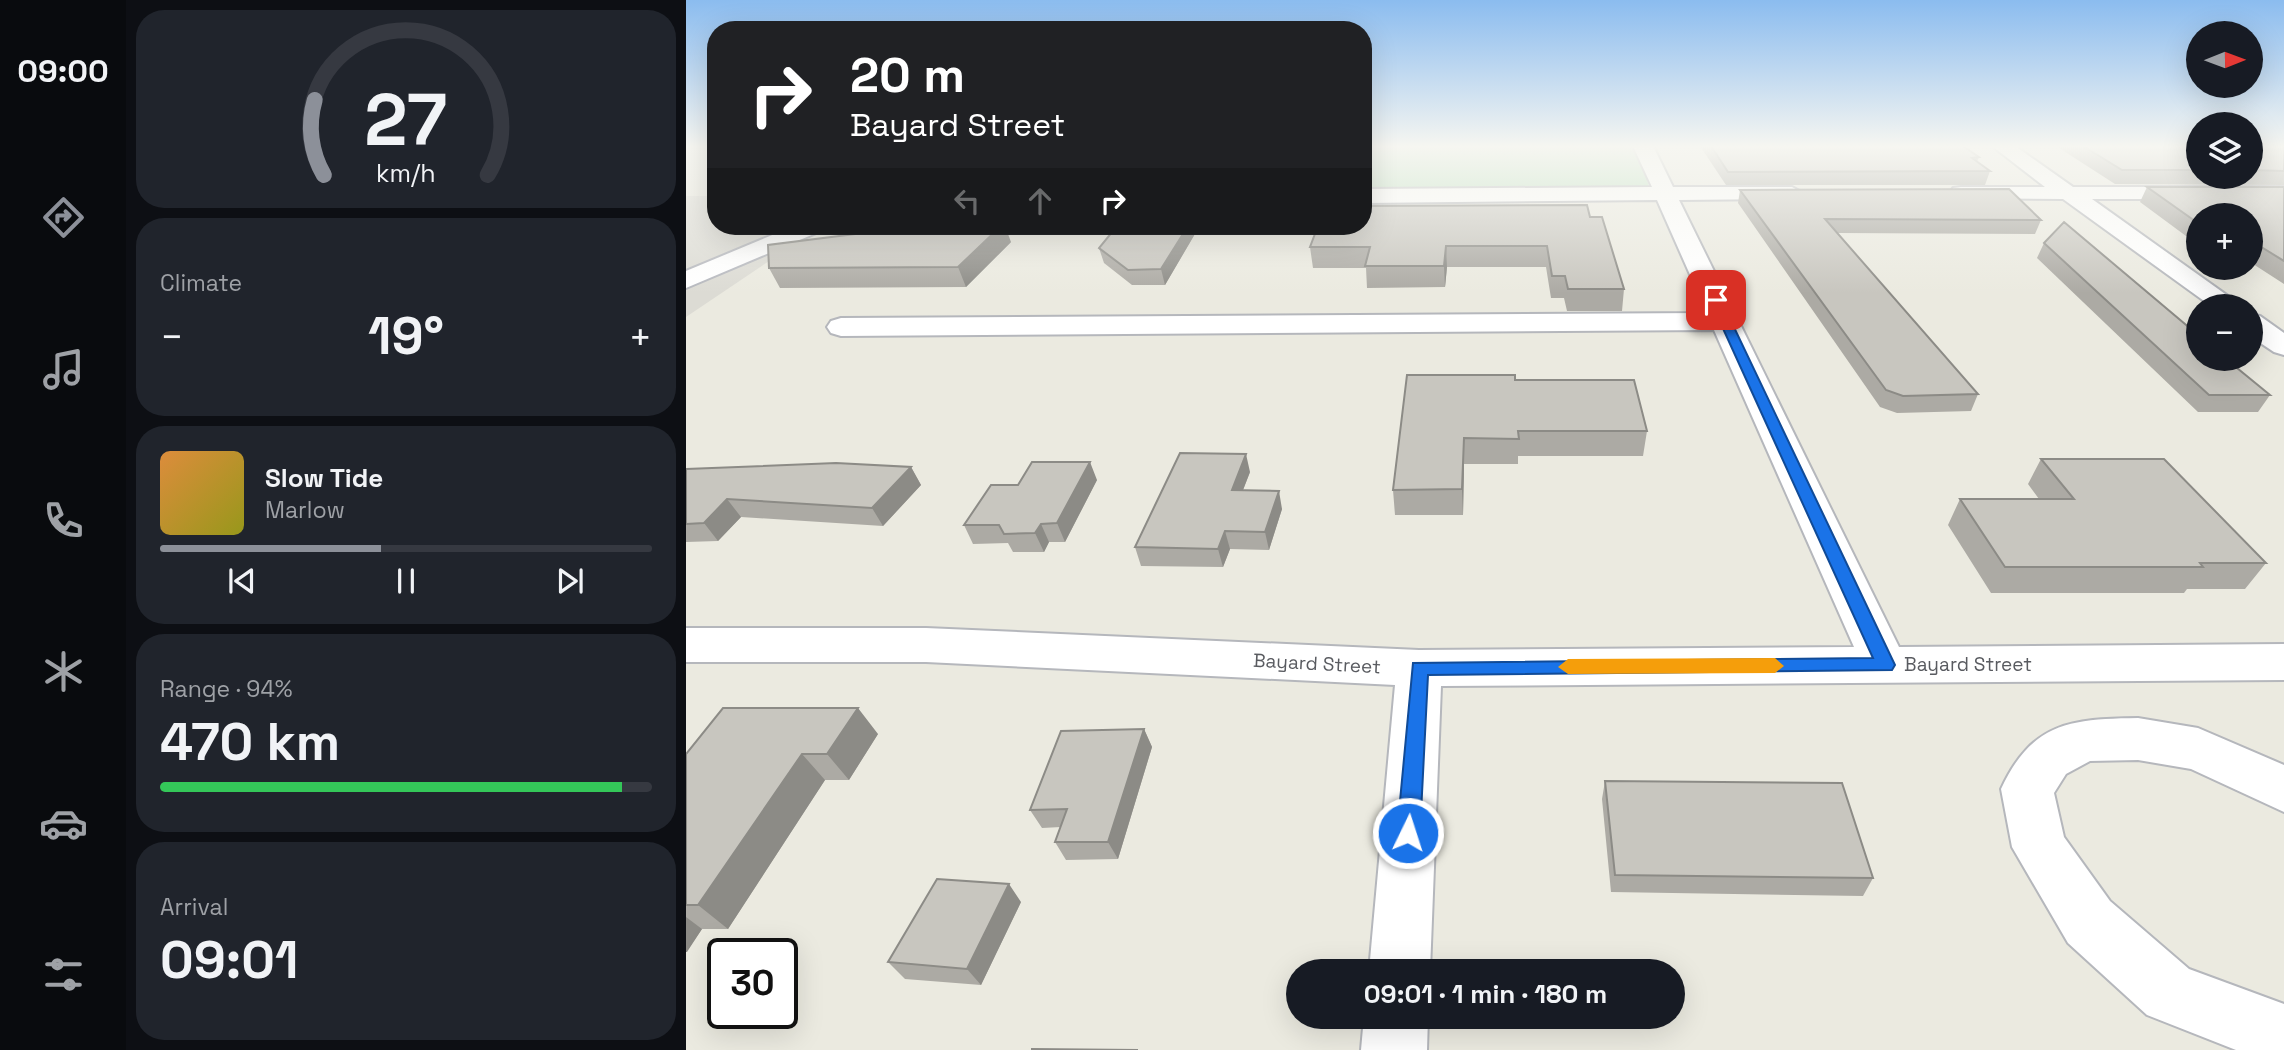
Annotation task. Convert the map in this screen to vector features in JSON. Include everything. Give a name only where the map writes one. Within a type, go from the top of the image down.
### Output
[{"type":"street","points":[[1666,195],[1885,665]]},
{"type":"street","points":[[2072,195],[2211,294]]},
{"type":"street","points":[[686,280],[792,235]]},
{"type":"street","points":[[841,327],[1726,321]]},
{"type":"street","points":[[2263,331],[2284,346]]},
{"type":"street","name":"Bayard Street","points":[[686,645],[926,645],[1419,668],[2284,662]]},
{"type":"street","points":[[1400,959],[1419,668]]},
{"type":"street","points":[[2284,789],[2199,749],[2138,739],[2083,740],[2048,759],[2027,789],[2039,847],[2089,922],[2169,993],[2284,1036]]},
{"type":"street","points":[[1394,1050],[1395,1029]]},
{"type":"shaded area","points":[[686,196],[707,196],[707,235],[808,235],[686,317]]},
{"type":"building","points":[[1744,195],[2015,195],[2041,220],[1825,219],[1978,394],[1903,396],[1886,390]]},
{"type":"building","points":[[2158,195],[2284,195],[2284,261],[2263,248],[2263,203],[2186,203],[2186,215]]},
{"type":"building","points":[[1587,205],[1590,217],[1602,217],[1624,289],[1568,289],[1565,276],[1552,276],[1547,246],[1446,246],[1444,266],[1365,266],[1370,247],[1310,247],[1315,235],[1372,235],[1372,206]]},
{"type":"building","points":[[2064,222],[2186,325],[2186,371],[2241,371],[2270,395],[2209,395],[2044,243]]},
{"type":"building","points":[[847,235],[992,235],[958,267],[769,268],[768,245]]},
{"type":"building","points":[[1110,235],[1182,235],[1161,269],[1128,270],[1099,248]]},
{"type":"building","points":[[1407,375],[1515,375],[1515,380],[1634,380],[1647,431],[1518,431],[1519,439],[1464,438],[1462,489],[1393,490]]},
{"type":"building","points":[[1180,453],[1246,454],[1232,490],[1279,491],[1265,532],[1225,531],[1218,549],[1135,547]]},
{"type":"building","points":[[2041,459],[2164,459],[2266,563],[2200,563],[2203,567],[2005,567],[1960,499],[2074,499]]},
{"type":"building","points":[[1032,462],[1090,462],[1057,523],[1041,524],[1035,533],[1004,534],[999,525],[964,525],[991,485],[1018,485]]},
{"type":"building","points":[[836,463],[911,467],[872,508],[727,499],[704,523],[686,524],[686,469]]},
{"type":"building","points":[[723,708],[858,708],[827,754],[802,754],[698,905],[686,905],[686,754]]},
{"type":"building","points":[[1144,729],[1108,842],[1055,842],[1067,809],[1030,810],[1061,731]]},
{"type":"building","points":[[1605,781],[1842,783],[1873,878],[1615,875]]},
{"type":"building","points":[[937,879],[1009,884],[967,969],[888,962]]},
{"type":"building","points":[[1032,1049],[1138,1050],[1032,1050]]},
{"type":"slow traffic","points":[[1568,667],[1775,666]]},
{"type":"route","points":[[1408,833],[1419,668],[1885,665],[1716,300]]}]
